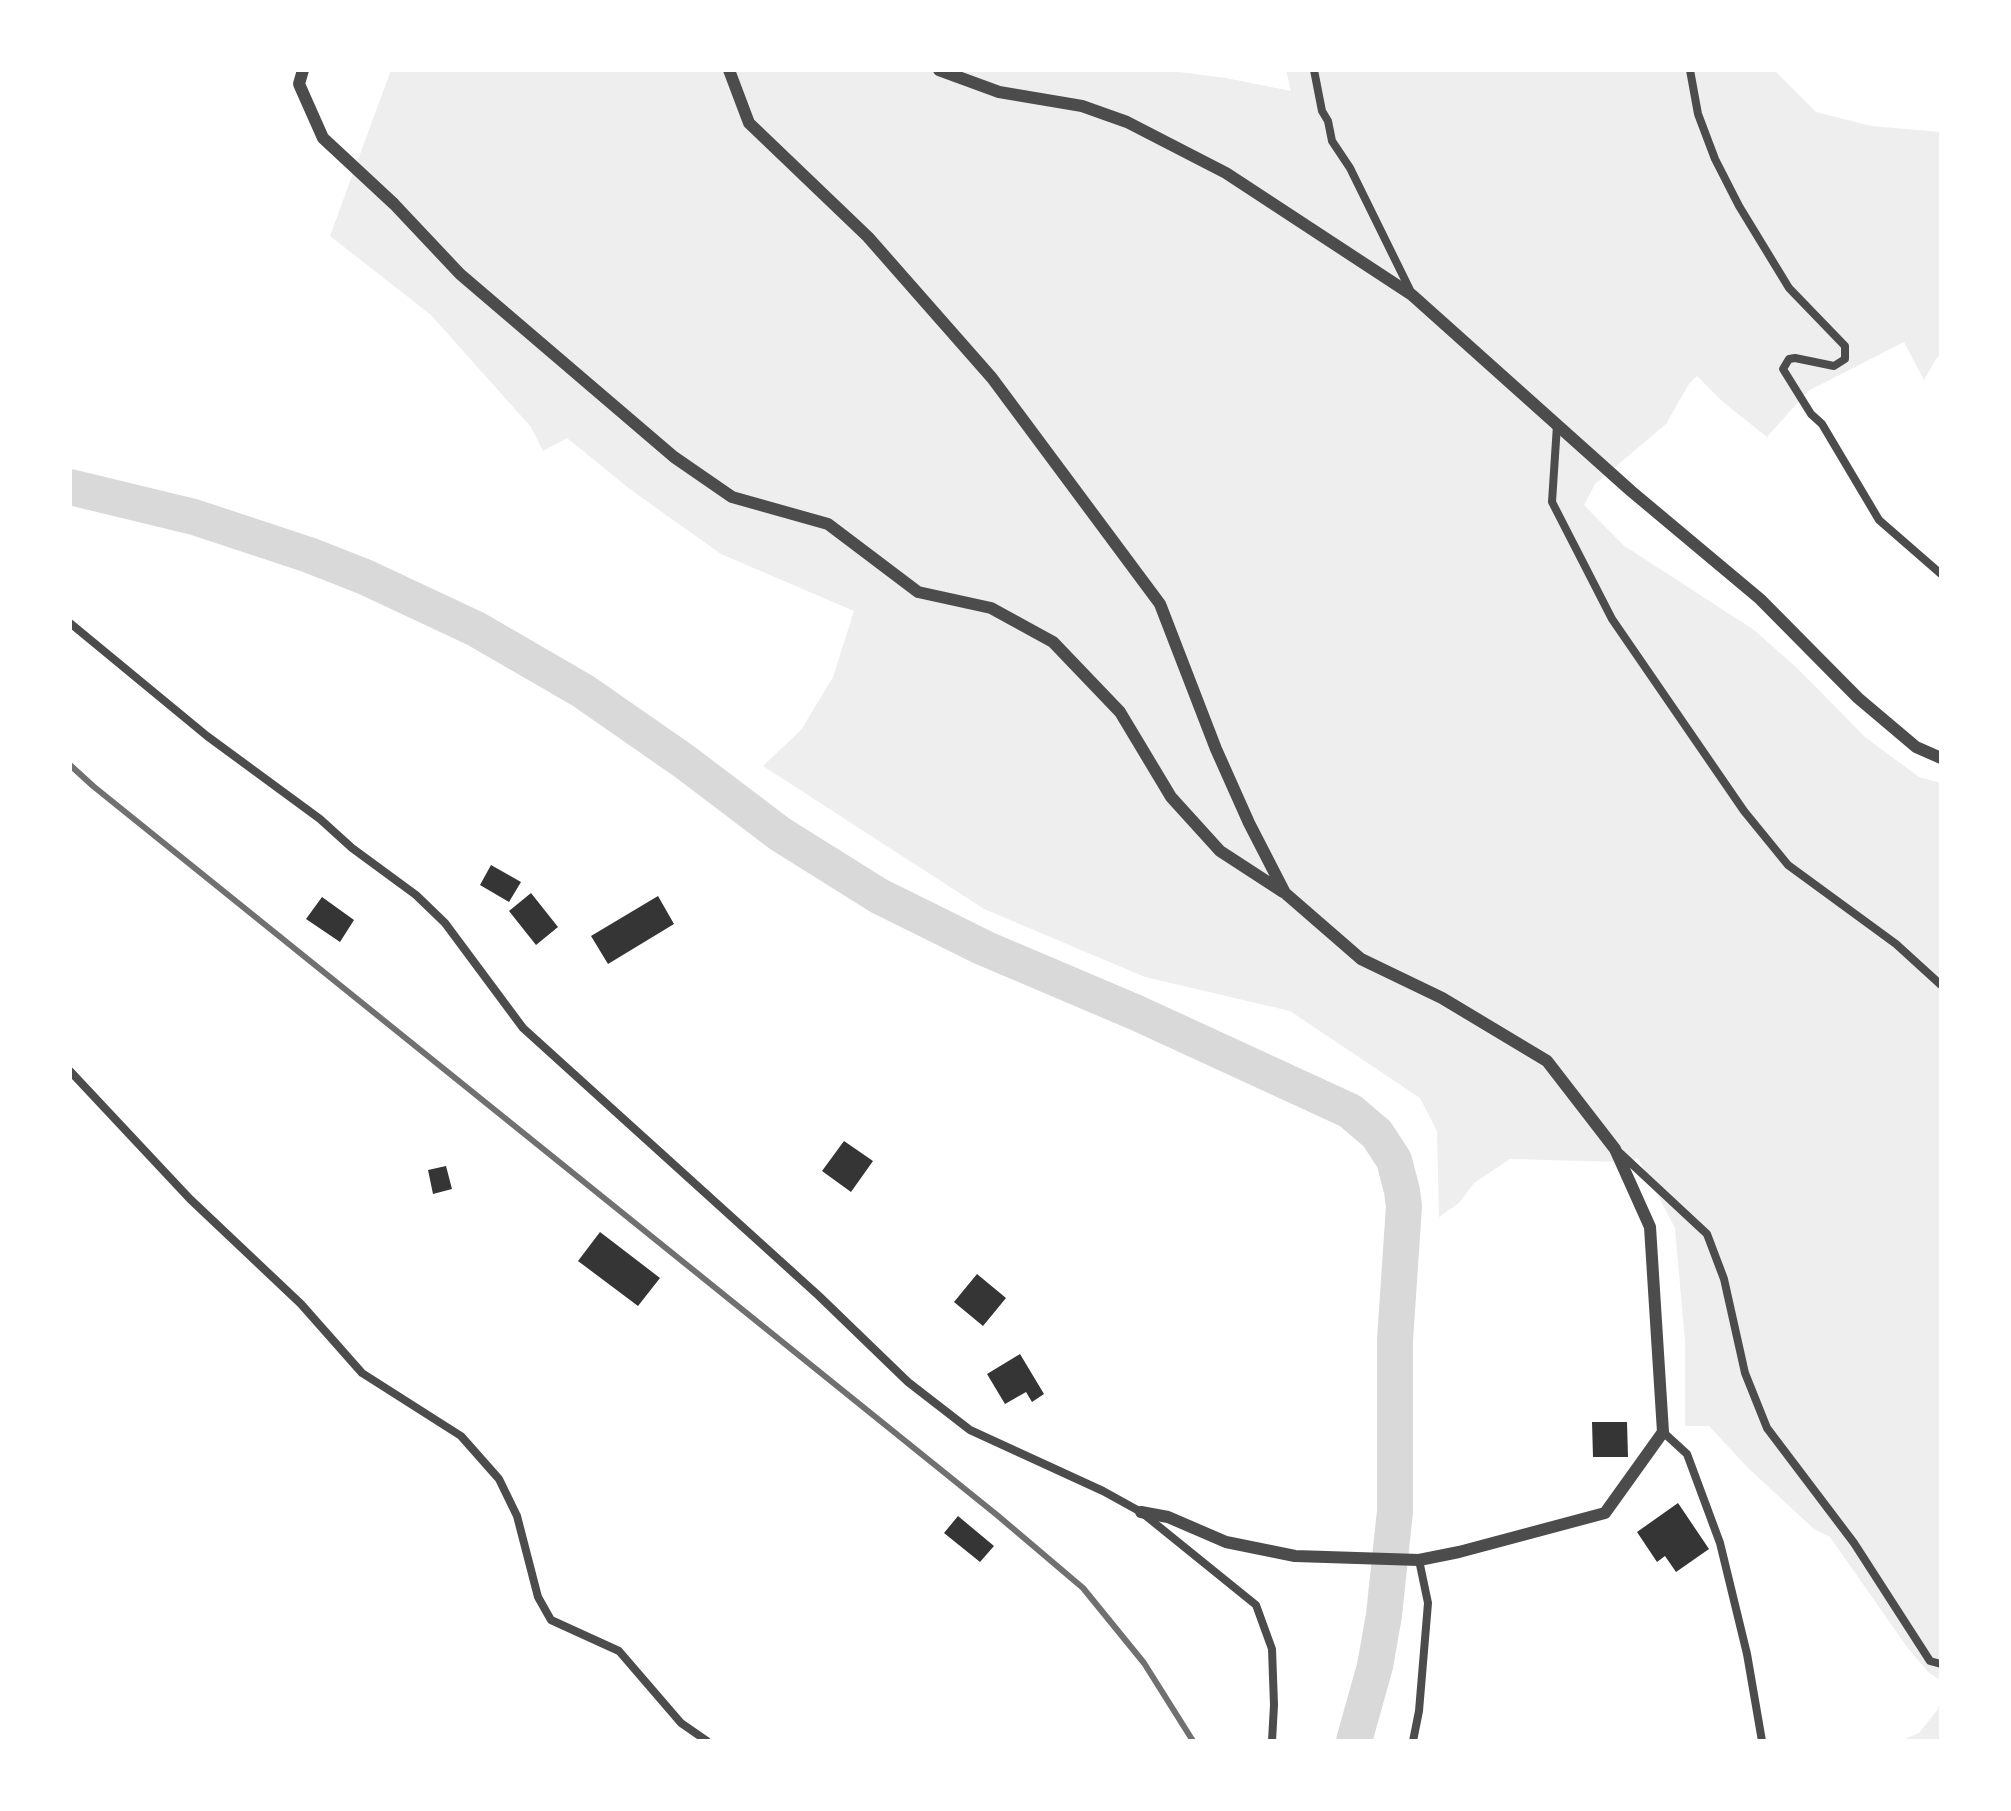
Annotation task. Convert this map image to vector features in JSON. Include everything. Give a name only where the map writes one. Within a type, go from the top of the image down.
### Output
[{"type":"street","points":[[303,70],[299,84],[323,138],[394,204],[460,274],[674,457],[732,497],[828,524],[918,592],[991,608],[1053,642],[1120,712],[1171,797],[1220,851],[1285,893],[1361,959],[1442,998],[1547,1061],[1615,1149],[1707,1234],[1724,1279],[1745,1373],[1767,1428],[1854,1543],[1930,1661],[1941,1664]]},
{"type":"street","points":[[729,70],[749,123],[868,237],[992,378],[1160,604],[1221,761],[1285,893]]},
{"type":"street","points":[[939,70],[999,92],[1082,106],[1127,122],[1226,173],[1412,295],[1557,425],[1760,599],[1858,698],[1916,747],[1941,758]]},
{"type":"street","points":[[1314,70],[1332,141],[1350,168],[1412,295]]},
{"type":"street","points":[[1690,70],[1698,114],[1715,159],[1739,206],[1789,288],[1845,346],[1845,359],[1834,366],[1795,358],[1789,359],[1783,369],[1811,414],[1822,424],[1879,520],[1941,574]]},
{"type":"street","points":[[1557,425],[1552,502],[1612,619],[1744,811],[1788,865],[1896,944],[1941,985]]},
{"type":"street","points":[[70,623],[207,736],[416,895],[445,923],[523,1028],[819,1296],[908,1382],[970,1430],[1103,1491],[1141,1512],[1256,1605],[1272,1649],[1272,1741]]},
{"type":"street","points":[[70,1071],[73,1079],[190,1199],[301,1304],[362,1373],[461,1436],[499,1479],[517,1516],[538,1597],[551,1620],[619,1651],[681,1723],[707,1741]]},
{"type":"street","points":[[1141,1512],[1168,1517],[1226,1542],[1295,1556],[1419,1560],[1605,1513],[1663,1432],[1650,1227],[1615,1149]]},
{"type":"street","points":[[1663,1432],[1687,1454],[1720,1543],[1747,1654],[1762,1741]]},
{"type":"street","points":[[1413,1741],[1419,1711],[1428,1603],[1419,1560]]},
{"type":"shaded area","points":[[391,70],[1163,70],[1291,91],[1286,70],[1777,70],[1816,112],[1871,126],[1941,132],[1941,354],[1924,380],[1904,342],[1808,391],[1767,437],[1723,402],[1697,376],[1666,424],[1595,484],[1584,505],[1623,545],[1754,630],[1797,668],[1865,737],[1919,777],[1941,783],[1941,1680],[1929,1673],[1907,1647],[1830,1537],[1814,1529],[1748,1468],[1709,1426],[1685,1426],[1685,1342],[1675,1228],[1638,1158],[1623,1162],[1510,1159],[1474,1183],[1459,1203],[1439,1217],[1437,1131],[1420,1098],[1290,1011],[1145,977],[984,909],[763,766],[801,730],[833,677],[854,611],[721,554],[631,490],[567,438],[543,451],[531,427],[431,315],[330,236]]},
{"type":"shaded area","points":[[1941,1696],[1941,1741],[1900,1741],[1919,1733],[1938,1709]]},
{"type":"building","points":[[491,865],[521,882],[509,902],[480,885]]},
{"type":"building","points":[[531,893],[558,927],[536,945],[509,911]]},
{"type":"building","points":[[658,896],[674,924],[608,964],[591,936]]},
{"type":"building","points":[[322,897],[354,920],[340,942],[306,919]]},
{"type":"building","points":[[844,1141],[873,1161],[851,1192],[822,1171]]},
{"type":"building","points":[[446,1166],[452,1189],[433,1194],[428,1170]]},
{"type":"building","points":[[600,1232],[660,1278],[638,1306],[578,1261]]},
{"type":"building","points":[[977,1274],[1006,1298],[983,1326],[954,1302]]},
{"type":"building","points":[[1020,1354],[1044,1394],[1032,1402],[1026,1392],[1005,1404],[987,1374]]},
{"type":"building","points":[[1592,1422],[1627,1422],[1628,1457],[1593,1457]]},
{"type":"building","points":[[1678,1503],[1709,1549],[1676,1572],[1665,1556],[1657,1562],[1637,1532]]},
{"type":"building","points":[[958,1516],[994,1546],[980,1562],[944,1533]]},
{"type":"waterway","points":[[70,487],[194,517],[309,555],[365,577],[476,629],[583,691],[685,762],[780,834],[879,896],[984,948],[1137,1013],[1350,1111],[1377,1134],[1394,1160],[1404,1206],[1395,1340],[1395,1511],[1375,1666],[1354,1741]]},
{"type":"railway","points":[[70,765],[997,1515],[1083,1588],[1144,1663],[1193,1741]]}]
